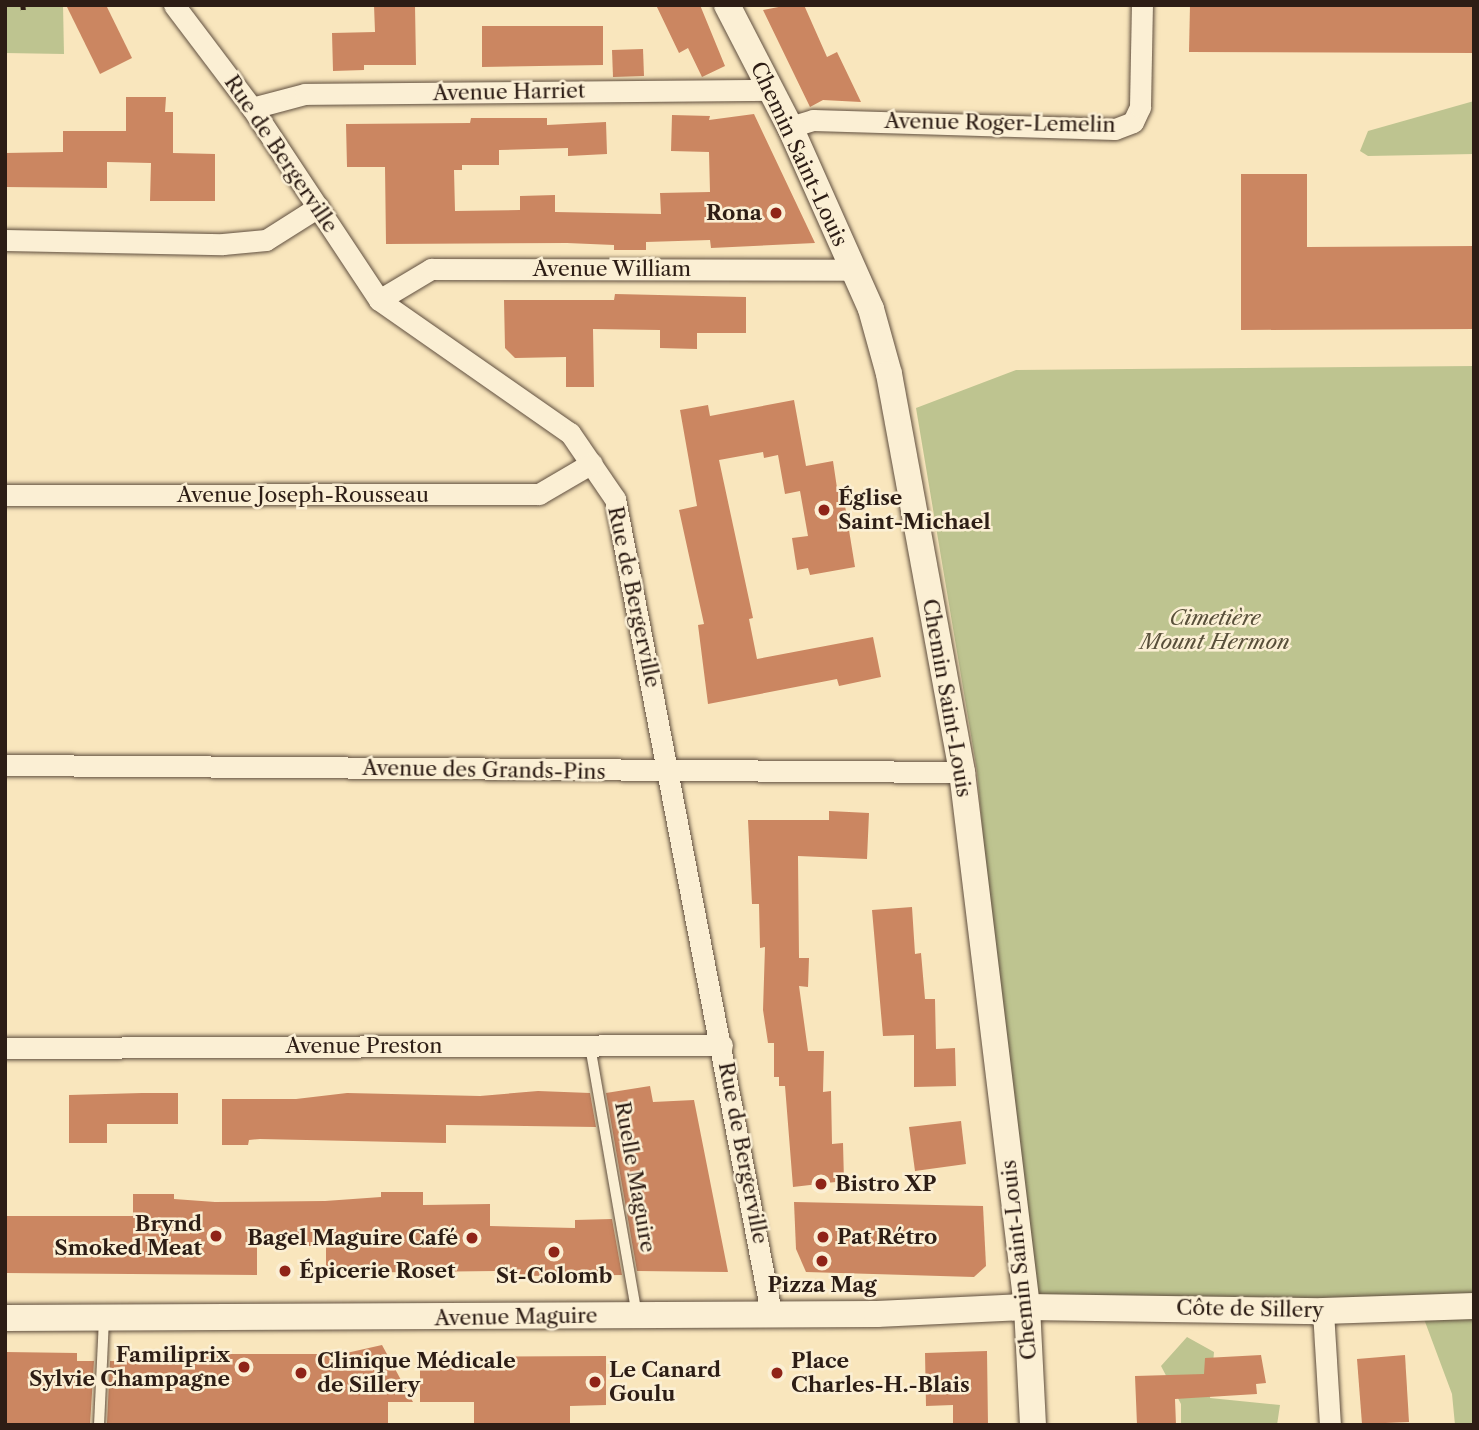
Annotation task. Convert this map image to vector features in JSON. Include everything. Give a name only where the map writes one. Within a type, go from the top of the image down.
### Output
[{"type":"street","name":"Rue de Bergerville","points":[[174,5],[252,108],[379,300],[570,433],[593,463],[615,499],[623,528],[771,1313]]},
{"type":"street","name":"Chemin Saint-Louis","points":[[727,5],[790,127],[871,309],[889,374],[962,772],[1027,1307],[1033,1425]]},
{"type":"street","name":"Avenue Roger-Lemelin","points":[[790,127],[813,120],[1115,129],[1133,122],[1140,107],[1142,5]]},
{"type":"street","name":"Avenue Harriet","points":[[252,108],[304,94],[769,90]]},
{"type":"street","points":[[5,240],[223,244],[266,240],[318,207]]},
{"type":"street","name":"Avenue William","points":[[379,300],[431,269],[853,270]]},
{"type":"street","name":"Avenue Joseph-Rousseau","points":[[5,495],[538,494],[593,463]]},
{"type":"street","name":"Avenue des Grands-Pins","points":[[5,765],[668,772],[962,772]]},
{"type":"street","name":"Avenue Preston","points":[[5,1048],[722,1045]]},
{"type":"street","name":"Côte de Sillery","points":[[1027,1307],[1323,1311],[1474,1306]]},
{"type":"street","name":"Avenue Maguire","points":[[5,1318],[920,1314],[1027,1307]]},
{"type":"street","points":[[1323,1311],[1330,1425]]},
{"type":"lane","name":"Ruelle Maguire","points":[[590,1046],[637,1316]]},
{"type":"lane","points":[[99,1425],[104,1319]]},
{"type":"path","points":[[23,5],[24,13]]},
{"type":"green space","points":[[5,5],[63,5],[64,54],[5,53]]},
{"type":"green space","points":[[1474,101],[1474,154],[1368,156],[1360,151],[1368,131]]},
{"type":"green space","name":"Cimetière Mount Hermon","points":[[1474,366],[1474,1425],[1455,1425],[1452,1394],[1424,1319],[1027,1307],[977,771],[916,408],[1016,370]]},
{"type":"green space","points":[[1187,1337],[1214,1352],[1210,1398],[1280,1405],[1277,1425],[1181,1425],[1181,1404],[1161,1366]]},
{"type":"building","points":[[66,5],[106,5],[132,58],[100,74]]},
{"type":"building","points":[[374,5],[415,5],[416,65],[364,65],[364,70],[333,71],[332,33],[375,32]]},
{"type":"building","points":[[656,5],[700,5],[725,66],[702,77],[688,48],[679,53]]},
{"type":"building","points":[[804,5],[827,57],[837,52],[861,102],[823,100],[810,107],[763,10]]},
{"type":"building","points":[[1190,5],[1474,5],[1474,53],[1189,52]]},
{"type":"building","points":[[482,26],[603,26],[603,65],[482,67]]},
{"type":"building","points":[[643,49],[644,76],[613,77],[612,50]]},
{"type":"building","points":[[126,97],[166,97],[165,112],[173,112],[173,153],[215,154],[215,201],[150,201],[151,163],[107,162],[107,188],[5,187],[5,153],[63,152],[63,131],[126,131]]},
{"type":"building","points":[[754,114],[815,243],[711,248],[710,240],[646,242],[646,250],[614,250],[614,245],[567,243],[386,244],[385,167],[347,167],[346,124],[470,123],[471,118],[547,118],[547,125],[606,122],[607,154],[568,156],[568,148],[499,150],[499,165],[462,165],[462,170],[454,170],[455,211],[520,210],[520,196],[555,195],[555,212],[661,214],[660,193],[710,192],[709,152],[671,151],[672,115],[710,116],[709,120]]},
{"type":"building","points":[[1241,174],[1307,174],[1307,247],[1474,246],[1474,329],[1241,330]]},
{"type":"building","points":[[615,294],[746,297],[746,333],[697,333],[697,349],[660,348],[660,330],[593,329],[594,387],[566,387],[566,357],[515,358],[505,348],[504,300],[614,300]]},
{"type":"building","points":[[794,400],[806,466],[833,461],[837,488],[842,487],[855,567],[810,575],[808,568],[797,570],[792,538],[808,536],[800,491],[785,494],[778,455],[764,458],[763,452],[719,460],[753,618],[749,619],[757,659],[873,637],[881,677],[839,686],[837,679],[708,704],[698,625],[704,624],[679,510],[697,506],[680,410],[708,405],[710,416]]},
{"type":"building","points":[[829,811],[869,813],[867,859],[798,856],[799,958],[809,958],[808,987],[799,986],[808,1051],[824,1051],[823,1092],[831,1091],[832,1144],[843,1143],[844,1181],[793,1187],[785,1086],[779,1086],[779,1077],[774,1077],[774,1043],[768,1043],[763,1010],[765,947],[760,948],[759,904],[752,904],[748,820],[829,820]]},
{"type":"building","points":[[912,907],[915,954],[921,953],[925,999],[935,999],[936,1049],[955,1048],[956,1086],[914,1087],[914,1035],[883,1036],[872,910]]},
{"type":"building","points":[[650,1086],[653,1102],[694,1100],[728,1272],[637,1271],[606,1093]]},
{"type":"building","points":[[538,1091],[590,1093],[596,1127],[446,1125],[446,1143],[260,1139],[249,1140],[248,1145],[222,1145],[222,1099],[296,1099],[347,1093],[480,1096]]},
{"type":"building","points":[[178,1093],[178,1124],[107,1124],[107,1143],[69,1143],[69,1095]]},
{"type":"building","points":[[961,1121],[966,1164],[915,1171],[909,1127]]},
{"type":"building","points":[[381,1192],[423,1192],[423,1205],[490,1204],[490,1226],[575,1228],[575,1220],[612,1219],[622,1275],[524,1276],[524,1280],[497,1281],[496,1271],[326,1273],[326,1246],[257,1246],[257,1275],[5,1273],[5,1216],[133,1216],[133,1194],[174,1194],[174,1199],[215,1202],[325,1201],[381,1197]]},
{"type":"building","points":[[794,1202],[983,1206],[986,1266],[974,1277],[806,1272],[796,1249]]},
{"type":"building","points":[[382,1345],[413,1402],[388,1402],[388,1423],[107,1423],[110,1361],[120,1361],[120,1355],[162,1355],[163,1364],[206,1364],[206,1354],[342,1354]]},
{"type":"building","points":[[987,1351],[988,1425],[953,1425],[953,1405],[926,1406],[925,1353]]},
{"type":"building","points":[[5,1352],[77,1353],[77,1361],[94,1361],[90,1425],[5,1425]]},
{"type":"building","points":[[1261,1355],[1266,1383],[1256,1384],[1257,1394],[1175,1399],[1176,1425],[1137,1425],[1135,1376],[1204,1374],[1205,1358]]},
{"type":"building","points":[[1405,1355],[1409,1422],[1362,1424],[1357,1359]]},
{"type":"building","points":[[606,1356],[606,1405],[570,1406],[570,1425],[474,1425],[474,1402],[420,1402],[420,1357]]},
{"type":"place","name":"Rona","points":[[776,213]]},
{"type":"place","name":"Église Saint-Michael","points":[[824,510]]},
{"type":"place","name":"Bistro XP","points":[[821,1184]]},
{"type":"place","name":"Brynd Smoked Meat","points":[[216,1236]]},
{"type":"place","name":"Pat Rétro","points":[[823,1237]]},
{"type":"place","name":"Bagel Maguire Café","points":[[472,1238]]},
{"type":"place","name":"St-Colomb","points":[[554,1252]]},
{"type":"place","name":"Pizza Mag","points":[[822,1261]]},
{"type":"place","name":"Épicerie Roset","points":[[285,1271]]},
{"type":"place","name":"Familiprix Sylvie Champagne","points":[[244,1367]]},
{"type":"place","name":"Clinique Médicale de Sillery","points":[[301,1373]]},
{"type":"place","name":"Place Charles-H.-Blais","points":[[777,1373]]},
{"type":"place","name":"Le Canard Goulu","points":[[595,1382]]}]
